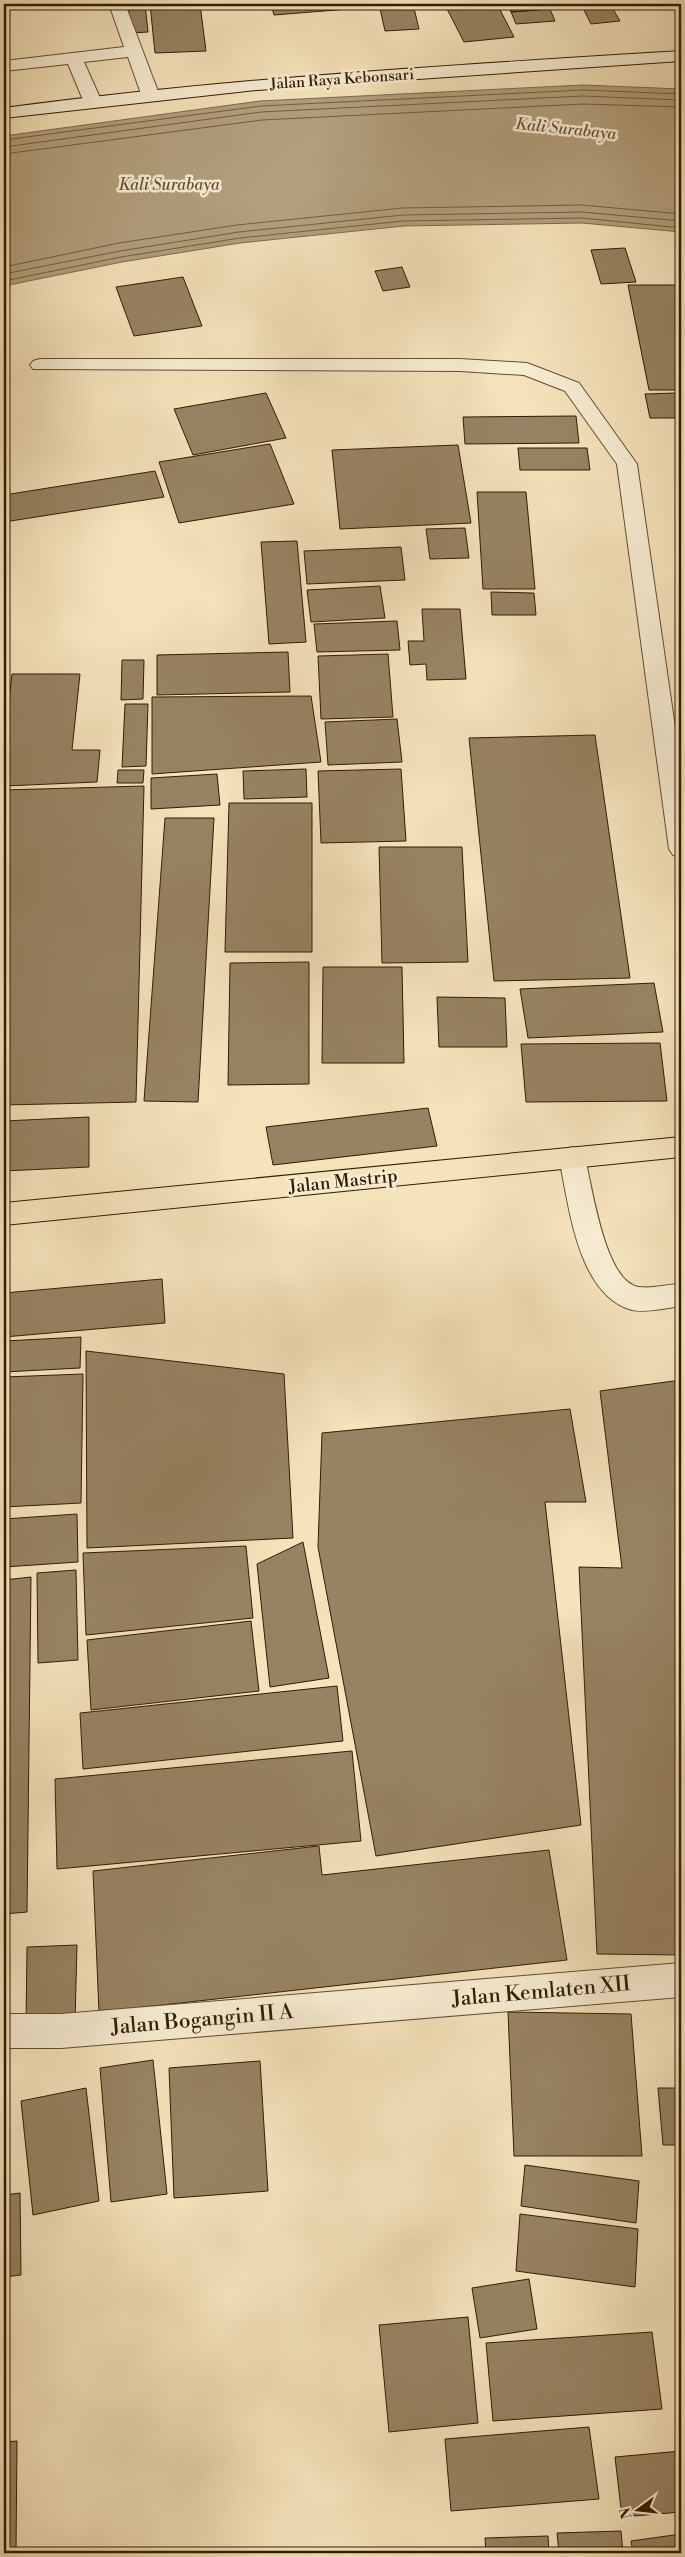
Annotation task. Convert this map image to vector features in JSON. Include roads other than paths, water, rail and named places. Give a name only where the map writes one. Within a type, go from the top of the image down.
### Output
[{"type":"main road","points":[[117,4],[150,94]]},
{"type":"main road","points":[[4,66],[134,51]]},
{"type":"main road","name":"Jalan Raya Kebonsari","points":[[4,113],[92,100],[150,94],[681,56]]},
{"type":"main road","points":[[74,58],[92,100]]},
{"type":"main road","points":[[40,365],[460,365],[527,369],[572,387],[627,464],[681,848]]},
{"type":"main road","name":"Jalan Mastrip","points":[[4,1214],[681,1147]]},
{"type":"main road","points":[[572,1158],[595,1256],[615,1287],[634,1298],[681,1295]]},
{"type":"main road","name":"Jalan Kemlaten XII","points":[[401,2003],[681,1980]]},
{"type":"main road","name":"Jalan Bogangin II A","points":[[4,2031],[61,2031],[401,2003]]},
{"type":"water","name":"Kali Surabaya","points":[[583,85],[681,89],[681,232],[582,223],[404,226],[240,243],[122,262],[4,286],[4,136],[260,101]]}]
